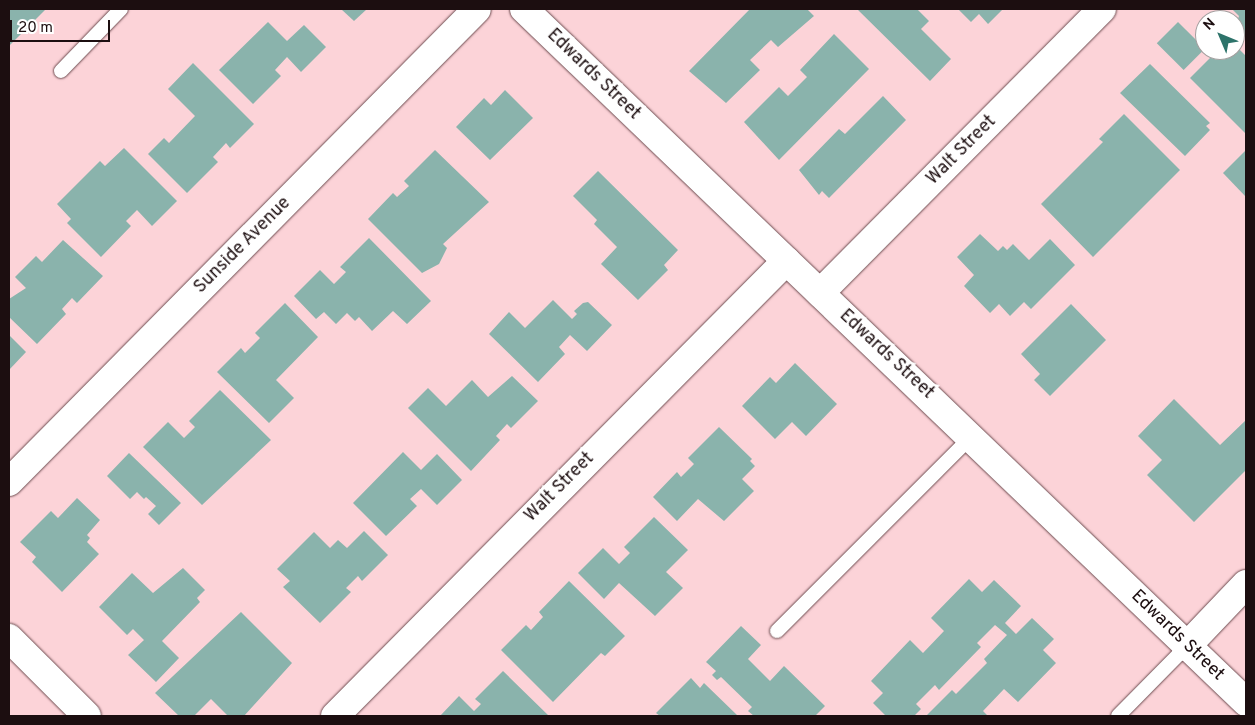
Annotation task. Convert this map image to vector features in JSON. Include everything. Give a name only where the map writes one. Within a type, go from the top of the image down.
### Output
[{"type":"street","name":"Sunside Avenue","points":[[9,482],[476,9]]},
{"type":"street","name":"Edwards Street","points":[[524,9],[786,261],[972,436],[1186,646],[1246,702]]},
{"type":"street","name":"Walt Street","points":[[820,293],[1102,9]]},
{"type":"street","name":"Walt Street","points":[[335,716],[786,261]]},
{"type":"street","points":[[1186,646],[1246,584]]},
{"type":"street","points":[[9,638],[87,716]]},
{"type":"lane","points":[[61,71],[121,9]]},
{"type":"lane","points":[[778,631],[972,436]]},
{"type":"lane","points":[[1118,716],[1186,646]]},
{"type":"building","points":[[9,9],[46,9],[9,46]]},
{"type":"building","points":[[341,9],[367,9],[354,21]]},
{"type":"building","points":[[750,9],[807,9],[814,16],[778,47],[771,40],[750,60],[760,70],[726,103],[689,71]]},
{"type":"building","points":[[857,9],[917,9],[929,21],[921,29],[951,59],[930,81]]},
{"type":"building","points":[[958,9],[1003,9],[988,24],[979,14],[971,22]]},
{"type":"building","points":[[1246,9],[1246,38],[1245,10],[1233,10]]},
{"type":"building","points":[[268,22],[287,41],[304,25],[326,47],[301,72],[287,57],[275,70],[281,76],[253,104],[219,70]]},
{"type":"building","points":[[1178,22],[1195,39],[1195,59],[1184,70],[1157,43]]},
{"type":"building","points":[[834,34],[869,69],[779,160],[744,122],[779,87],[788,96],[807,77],[800,70]]},
{"type":"building","points":[[1246,56],[1246,134],[1190,78],[1208,60],[1245,60]]},
{"type":"building","points":[[193,63],[254,124],[230,148],[226,143],[213,157],[218,162],[187,193],[148,154],[164,138],[169,143],[195,116],[168,89]]},
{"type":"building","points":[[1150,64],[1210,123],[1206,126],[1210,130],[1185,156],[1120,93]]},
{"type":"building","points":[[505,90],[533,118],[490,160],[456,127],[484,98],[491,105]]},
{"type":"building","points":[[883,96],[906,120],[829,198],[822,191],[819,195],[799,170],[839,129],[845,134]]},
{"type":"building","points":[[1124,114],[1180,170],[1093,257],[1041,204],[1103,142],[1099,139]]},
{"type":"building","points":[[124,148],[177,201],[152,226],[137,210],[126,221],[131,226],[101,257],[67,223],[71,219],[57,204],[100,161],[105,166]]},
{"type":"building","points":[[435,150],[489,202],[443,244],[447,248],[439,264],[422,273],[368,219],[393,193],[397,197],[409,186],[404,181]]},
{"type":"building","points":[[1246,150],[1246,197],[1223,173]]},
{"type":"building","points":[[598,171],[678,250],[664,265],[668,270],[638,300],[601,264],[617,247],[594,224],[597,220],[573,196]]},
{"type":"building","points":[[980,234],[998,251],[1003,246],[1007,250],[1013,244],[1029,260],[1050,239],[1075,265],[1031,309],[1024,302],[1010,316],[999,304],[990,313],[964,286],[974,275],[957,257]]},
{"type":"building","points":[[369,238],[431,301],[407,324],[393,311],[372,331],[359,317],[355,321],[347,313],[336,324],[324,312],[316,319],[294,296],[320,270],[334,284],[346,272],[340,267]]},
{"type":"building","points":[[63,240],[103,276],[77,303],[72,298],[62,309],[66,314],[37,344],[9,317],[9,299],[26,288],[15,277],[36,256],[42,262]]},
{"type":"building","points":[[553,300],[572,319],[577,314],[574,311],[583,303],[588,302],[612,325],[587,351],[570,335],[559,347],[565,354],[538,382],[489,334],[509,312],[525,328]]},
{"type":"building","points":[[285,303],[318,337],[276,380],[294,398],[269,423],[217,372],[241,348],[245,353],[260,338],[255,333]]},
{"type":"building","points":[[1071,304],[1106,340],[1050,396],[1034,380],[1040,374],[1021,354]]},
{"type":"building","points":[[9,335],[26,352],[9,370]]},
{"type":"building","points":[[795,363],[837,404],[806,436],[792,422],[775,439],[742,406],[770,377],[776,383]]},
{"type":"building","points":[[512,376],[538,401],[511,428],[507,424],[496,436],[500,440],[471,471],[408,408],[428,388],[446,406],[472,380],[488,397]]},
{"type":"building","points":[[220,390],[271,440],[202,505],[143,447],[168,422],[184,438],[195,427],[189,421]]},
{"type":"building","points":[[1174,399],[1220,445],[1246,420],[1246,470],[1194,522],[1147,475],[1162,460],[1138,436]]},
{"type":"building","points":[[719,427],[752,459],[750,461],[755,466],[742,479],[754,491],[724,521],[698,499],[677,521],[653,497],[677,472],[681,477],[694,464],[688,458]]},
{"type":"building","points":[[403,452],[421,470],[437,454],[462,480],[437,505],[421,489],[410,499],[417,506],[386,536],[353,503]]},
{"type":"building","points":[[129,453],[181,503],[159,525],[148,514],[156,506],[137,492],[130,499],[107,476]]},
{"type":"building","points":[[77,498],[100,520],[87,535],[90,538],[87,542],[99,554],[62,592],[32,562],[36,557],[20,542],[51,511],[58,518]]},
{"type":"building","points":[[654,517],[688,550],[666,572],[683,588],[655,616],[619,583],[604,599],[578,573],[603,548],[619,564],[630,553],[624,547]]},
{"type":"building","points":[[364,531],[388,555],[362,581],[358,576],[346,588],[351,592],[320,623],[283,587],[290,581],[277,569],[314,532],[330,548],[338,540],[347,548]]},
{"type":"building","points":[[183,568],[205,590],[197,598],[200,602],[162,641],[179,658],[156,682],[128,655],[144,640],[133,629],[127,635],[99,607],[132,573],[153,593]]},
{"type":"building","points":[[969,579],[982,592],[994,580],[1021,606],[1005,623],[1016,634],[1032,618],[1054,639],[1043,650],[1056,663],[1018,702],[1004,689],[983,711],[988,716],[926,716],[952,690],[956,694],[987,663],[984,659],[1007,635],[995,625],[977,643],[981,647],[939,690],[935,685],[916,704],[921,709],[914,716],[886,716],[873,703],[883,693],[871,681],[910,640],[923,653],[944,631],[931,618]]},
{"type":"building","points":[[569,581],[625,636],[605,656],[601,653],[553,702],[501,650],[526,625],[531,630],[543,617],[539,612]]},
{"type":"building","points":[[241,612],[292,663],[244,716],[228,716],[211,699],[194,716],[179,716],[155,693]]},
{"type":"building","points":[[741,626],[761,645],[748,659],[770,681],[784,666],[825,706],[815,716],[754,716],[748,711],[752,707],[721,677],[717,680],[712,675],[716,671],[706,662]]},
{"type":"building","points":[[503,671],[549,716],[440,716],[459,696],[474,711],[481,704],[475,699]]},
{"type":"building","points":[[691,678],[700,688],[704,683],[738,716],[660,716],[656,713]]}]
